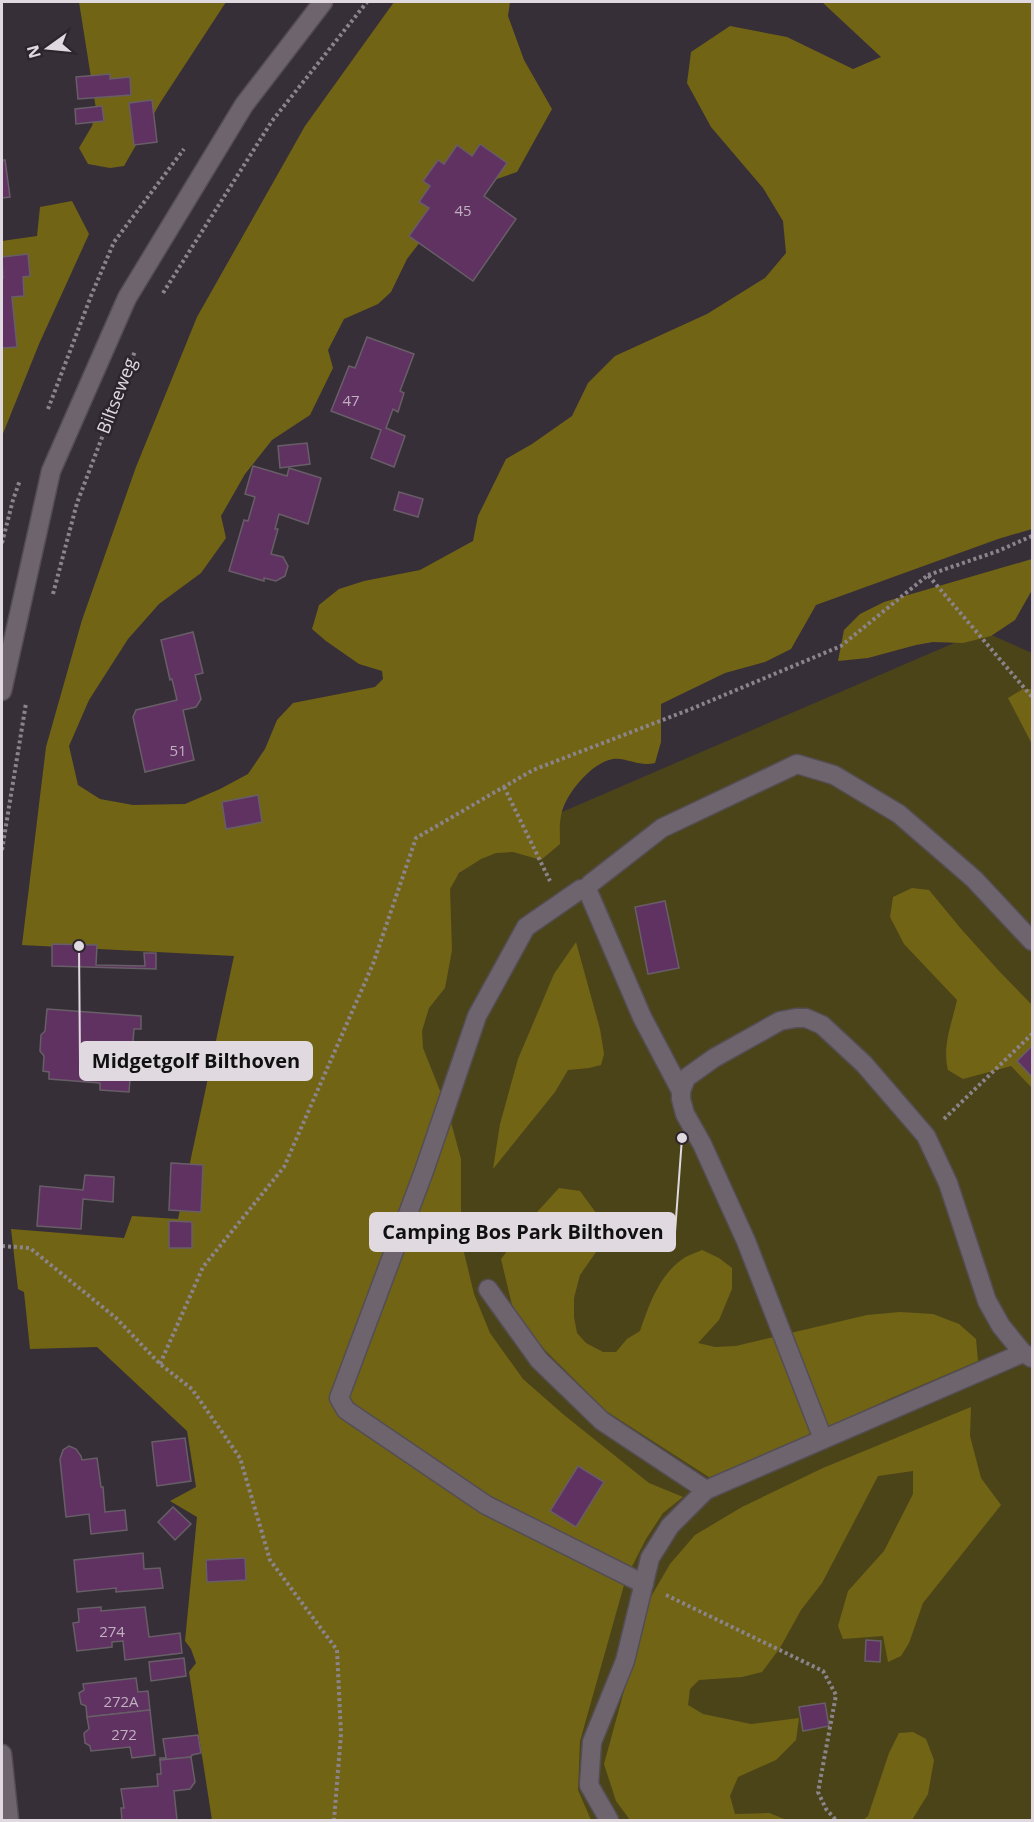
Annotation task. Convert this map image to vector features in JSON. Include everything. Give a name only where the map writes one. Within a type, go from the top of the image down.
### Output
[{"type":"street","name":"Biltseweg","points":[[2,691],[51,471],[127,298],[243,105],[323,2]]},
{"type":"street","points":[[587,889],[590,884],[662,828],[797,764],[834,775],[899,814],[974,879],[1032,941]]},
{"type":"street","points":[[587,889],[581,889],[526,927],[477,1016],[424,1172],[339,1398],[346,1410],[486,1505],[644,1584]]},
{"type":"street","points":[[587,889],[642,1017],[681,1091],[685,1114],[702,1144],[746,1241],[823,1439]]},
{"type":"street","points":[[609,1821],[589,1785],[592,1742],[625,1661],[650,1558],[670,1526],[706,1490],[823,1439],[1028,1356],[1001,1326],[987,1301],[948,1184],[926,1136],[864,1064],[822,1025],[806,1018],[796,1017],[780,1021],[714,1058],[686,1078],[681,1091]]},
{"type":"street","points":[[488,1289],[539,1360],[602,1421],[706,1490]]},
{"type":"street","points":[[2,1754],[9,1821]]},
{"type":"path","points":[[159,300],[272,121],[367,2]]},
{"type":"path","name":"Biltseweg","points":[[52,596],[77,503],[138,341]]},
{"type":"path","points":[[160,1364],[203,1267],[284,1167],[373,964],[416,838],[533,770],[691,709],[841,646],[928,575],[1032,537]]},
{"type":"path","points":[[928,575],[1032,697]]},
{"type":"path","points":[[2,850],[27,700]]},
{"type":"path","points":[[504,787],[561,903]]},
{"type":"path","points":[[926,1136],[1032,1034]]},
{"type":"path","points":[[2,1246],[30,1248],[116,1318],[160,1364],[192,1389],[240,1458],[270,1560],[337,1650],[341,1734],[334,1821]]},
{"type":"path","points":[[644,1584],[823,1671],[836,1695],[818,1792],[826,1809],[836,1821]]},
{"type":"shaded area","points":[[79,2],[226,2],[160,103],[124,166],[110,168],[88,164],[79,148],[92,126],[96,109]]},
{"type":"shaded area","points":[[394,2],[510,2],[508,16],[524,60],[552,109],[517,172],[485,183],[440,216],[407,259],[391,292],[378,304],[344,319],[328,350],[333,368],[310,415],[272,440],[245,474],[221,516],[226,538],[201,573],[159,604],[128,639],[89,700],[69,746],[78,785],[100,799],[133,805],[185,804],[248,774],[265,749],[277,720],[293,703],[375,687],[383,679],[382,671],[359,664],[312,629],[319,605],[339,589],[364,581],[420,570],[473,541],[478,516],[506,459],[572,416],[588,383],[615,356],[707,314],[765,278],[786,253],[783,221],[763,188],[711,127],[687,83],[691,52],[730,26],[787,37],[853,69],[881,57],[822,2],[1032,2],[1032,529],[998,539],[816,605],[791,649],[765,662],[725,673],[661,704],[661,742],[655,763],[643,764],[613,759],[596,766],[580,781],[567,799],[561,816],[560,844],[541,860],[513,852],[496,853],[481,859],[459,873],[450,889],[452,950],[445,988],[429,1008],[422,1031],[423,1048],[448,1111],[461,1159],[461,1240],[474,1294],[490,1333],[523,1379],[649,1483],[683,1497],[663,1513],[646,1539],[626,1578],[580,1741],[578,1790],[591,1820],[212,1820],[189,1672],[196,1663],[185,1641],[197,1517],[170,1501],[196,1487],[187,1431],[97,1347],[30,1349],[24,1292],[18,1289],[11,1229],[124,1238],[132,1216],[178,1219],[234,956],[22,945],[46,747],[82,620],[136,467],[197,317],[305,126]]},
{"type":"shaded area","points":[[72,201],[89,234],[39,344],[2,436],[2,241],[37,236],[40,207]]},
{"type":"shaded area","points":[[1032,559],[1032,590],[1015,620],[991,636],[963,643],[933,642],[868,658],[838,661],[844,630],[860,614],[884,602]]},
{"type":"shaded area","points":[[982,631],[1032,653],[1032,1820],[364,1820],[422,904],[504,837]]},
{"type":"shaded area","points":[[1023,689],[1032,689],[1032,744],[1008,698]]},
{"type":"shaded area","points":[[912,888],[929,890],[962,930],[1032,1005],[1032,1088],[1011,1066],[963,1079],[948,1070],[947,1043],[957,1000],[904,944],[890,917],[893,897]]},
{"type":"shaded area","points":[[576,942],[600,1029],[604,1054],[601,1065],[568,1070],[555,1092],[493,1169],[500,1124],[518,1059],[554,974]]},
{"type":"shaded area","points":[[559,1188],[580,1191],[610,1232],[580,1275],[574,1298],[577,1333],[586,1343],[603,1352],[616,1352],[627,1339],[640,1331],[651,1302],[666,1275],[682,1259],[702,1250],[719,1258],[732,1268],[732,1289],[719,1320],[698,1343],[715,1347],[736,1346],[867,1315],[900,1312],[933,1314],[959,1324],[976,1339],[978,1361],[889,1399],[715,1481],[606,1411],[536,1341],[513,1309],[501,1259]]},
{"type":"shaded area","points":[[971,1407],[970,1436],[981,1478],[1001,1505],[923,1603],[909,1643],[901,1656],[888,1662],[883,1636],[843,1639],[838,1626],[848,1591],[884,1551],[913,1494],[913,1471],[878,1476],[822,1583],[801,1610],[780,1648],[762,1672],[742,1677],[699,1680],[690,1689],[688,1705],[703,1714],[751,1724],[799,1718],[796,1740],[776,1760],[738,1777],[730,1796],[735,1814],[769,1813],[787,1820],[630,1820],[616,1801],[604,1764],[649,1600],[670,1564],[695,1535],[742,1507],[823,1468]]},
{"type":"shaded area","points":[[913,1732],[926,1739],[934,1760],[928,1794],[912,1820],[863,1820],[868,1816],[889,1753],[899,1733]]},
{"type":"building","points":[[110,74],[110,79],[130,77],[131,95],[78,99],[76,77]]},
{"type":"building","points":[[152,100],[157,142],[134,145],[129,103]]},
{"type":"building","points":[[102,106],[104,121],[76,124],[75,109]]},
{"type":"building","points":[[480,144],[507,163],[484,196],[516,219],[473,281],[409,236],[429,208],[419,202],[430,186],[423,181],[438,160],[444,164],[457,145],[472,156]]},
{"type":"building","points":[[2,160],[5,160],[10,197],[2,198]]},
{"type":"building","points":[[28,254],[30,276],[23,277],[24,296],[12,297],[17,347],[2,348],[2,257]]},
{"type":"building","points":[[367,337],[414,354],[400,391],[404,393],[398,412],[393,409],[386,428],[405,436],[394,467],[371,458],[381,430],[331,411],[349,366],[355,368]]},
{"type":"building","points":[[307,443],[310,464],[280,468],[278,446]]},
{"type":"building","points":[[253,466],[287,476],[289,468],[321,478],[308,524],[279,514],[275,529],[278,529],[271,554],[283,557],[288,566],[285,576],[276,581],[264,578],[264,581],[229,571],[244,520],[248,521],[255,497],[245,494]]},
{"type":"building","points":[[399,492],[423,499],[418,517],[394,510]]},
{"type":"building","points":[[193,632],[203,673],[195,675],[201,699],[196,707],[183,710],[194,760],[145,772],[133,717],[136,710],[177,700],[161,640]]},
{"type":"building","points":[[258,795],[262,822],[226,829],[222,802]]},
{"type":"building","points":[[665,901],[679,968],[648,974],[635,907]]},
{"type":"building","points":[[52,944],[97,945],[96,965],[145,966],[144,953],[156,953],[156,969],[52,966]]},
{"type":"building","points":[[47,1009],[141,1016],[141,1029],[134,1029],[129,1092],[100,1090],[100,1083],[49,1079],[49,1072],[43,1071],[44,1056],[40,1051]]},
{"type":"building","points":[[1032,1046],[1032,1077],[1017,1061]]},
{"type":"building","points":[[171,1163],[203,1165],[201,1212],[169,1210]]},
{"type":"building","points":[[85,1175],[114,1177],[113,1202],[83,1199],[81,1229],[37,1226],[40,1186],[83,1190]]},
{"type":"building","points":[[169,1221],[192,1222],[192,1248],[169,1248]]},
{"type":"building","points":[[185,1438],[191,1481],[157,1486],[152,1442]]},
{"type":"building","points":[[69,1446],[76,1449],[82,1460],[97,1458],[105,1512],[125,1510],[127,1530],[91,1534],[89,1514],[66,1517],[60,1459],[63,1450]]},
{"type":"building","points":[[578,1466],[604,1482],[576,1527],[550,1511]]},
{"type":"building","points":[[173,1507],[191,1524],[175,1540],[158,1522]]},
{"type":"building","points":[[143,1553],[144,1569],[160,1568],[163,1588],[116,1592],[116,1588],[77,1592],[74,1560]]},
{"type":"building","points":[[245,1558],[246,1580],[207,1582],[206,1560]]},
{"type":"building","points":[[101,1607],[101,1611],[145,1607],[149,1637],[180,1633],[182,1653],[125,1660],[123,1641],[112,1642],[112,1647],[77,1651],[73,1623],[79,1622],[78,1609]]},
{"type":"building","points":[[866,1640],[881,1641],[880,1662],[865,1661]]},
{"type":"building","points":[[184,1658],[186,1676],[151,1681],[149,1662]]},
{"type":"building","points":[[136,1678],[138,1692],[148,1691],[150,1710],[87,1717],[86,1706],[81,1704],[79,1693],[84,1690],[83,1684]]},
{"type":"building","points":[[825,1703],[829,1726],[803,1731],[799,1707]]},
{"type":"building","points":[[150,1710],[155,1755],[132,1758],[130,1747],[91,1751],[90,1746],[85,1743],[84,1733],[89,1729],[87,1717]]},
{"type":"building","points":[[198,1735],[201,1753],[191,1757],[160,1760],[160,1758],[166,1758],[163,1739]]},
{"type":"building","points":[[191,1757],[195,1782],[190,1789],[174,1791],[177,1820],[122,1820],[121,1808],[124,1808],[121,1789],[158,1786],[157,1774],[161,1774],[160,1760]]},
{"type":"place","name":"Midgetgolf Bilthoven","points":[[79,946]]},
{"type":"place","name":"Camping Bos Park Bilthoven","points":[[682,1138]]}]
